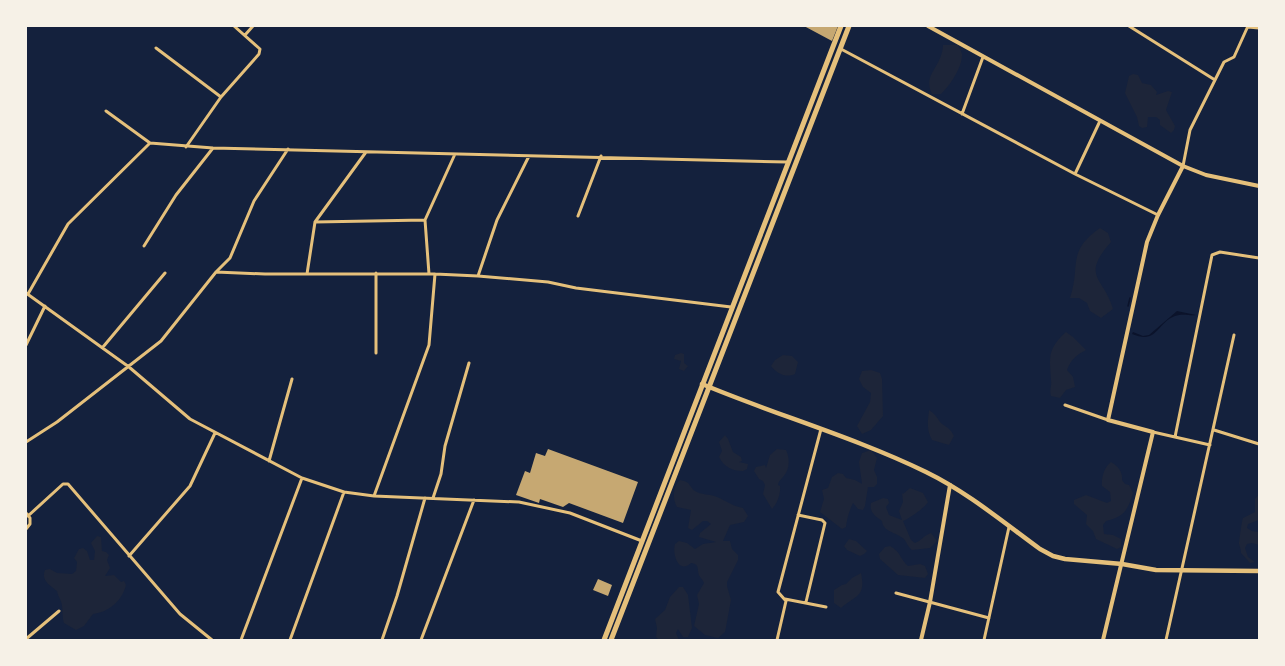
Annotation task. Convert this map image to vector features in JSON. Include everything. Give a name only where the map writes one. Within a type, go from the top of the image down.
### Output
[{"type":"highway","points":[[604,640],[731,307],[841,26]]},
{"type":"highway","points":[[611,640],[849,26]]},
{"type":"main road","points":[[702,384],[897,459],[950,485],[1053,556],[1088,562],[1122,564],[1156,570],[1259,572]]},
{"type":"street","points":[[186,146],[221,97],[260,52],[245,35],[234,26]]},
{"type":"street","points":[[245,35],[253,26]]},
{"type":"street","points":[[928,26],[1183,166],[1206,176],[1259,186]]},
{"type":"street","points":[[1129,26],[1215,80]]},
{"type":"street","points":[[1108,420],[1147,242],[1158,215],[1183,166],[1190,130],[1224,62],[1234,57],[1248,26],[1259,28]]},
{"type":"street","points":[[156,48],[221,97]]},
{"type":"street","points":[[840,49],[1075,174],[1158,215]]},
{"type":"street","points":[[962,114],[983,57]]},
{"type":"street","points":[[106,111],[150,143],[186,146],[213,148],[529,156],[601,156],[787,162]]},
{"type":"street","points":[[1075,174],[1100,121]]},
{"type":"street","points":[[150,143],[68,224],[27,293],[129,367],[190,419],[302,478],[344,492],[374,496],[519,502],[570,513],[642,541]]},
{"type":"street","points":[[144,246],[176,195],[213,148]]},
{"type":"street","points":[[26,442],[58,422],[161,341],[216,272],[230,258],[254,201],[288,149]]},
{"type":"street","points":[[307,274],[315,222],[366,152]]},
{"type":"street","points":[[429,274],[425,220],[455,154]]},
{"type":"street","points":[[478,276],[497,220],[529,156]]},
{"type":"street","points":[[578,216],[601,156]]},
{"type":"street","points":[[315,222],[425,220]]},
{"type":"street","points":[[1175,437],[1212,255],[1220,252],[1259,258]]},
{"type":"street","points":[[216,272],[307,274],[376,273],[478,276],[548,282],[576,288],[731,307]]},
{"type":"street","points":[[102,347],[165,273]]},
{"type":"street","points":[[376,273],[376,352]]},
{"type":"street","points":[[374,496],[429,344],[436,274]]},
{"type":"street","points":[[26,345],[45,306]]},
{"type":"street","points":[[1166,640],[1234,335]]},
{"type":"street","points":[[433,498],[441,474],[445,446],[469,364]]},
{"type":"street","points":[[269,461],[292,379]]},
{"type":"street","points":[[1065,405],[1108,420],[1210,445]]},
{"type":"street","points":[[821,429],[778,592],[785,599],[826,606]]},
{"type":"street","points":[[1214,430],[1259,444]]},
{"type":"street","points":[[1104,640],[1153,432]]},
{"type":"street","points":[[129,556],[190,486],[215,433]]},
{"type":"street","points":[[241,640],[302,478]]},
{"type":"street","points":[[26,529],[30,524],[30,518],[27,515],[63,484],[68,484],[180,614],[212,640]]},
{"type":"street","points":[[921,640],[930,602],[950,485]]},
{"type":"street","points":[[290,640],[344,492]]},
{"type":"street","points":[[382,640],[397,596],[425,498]]},
{"type":"street","points":[[421,640],[474,500]]},
{"type":"street","points":[[798,515],[822,520],[825,523],[806,602]]},
{"type":"street","points":[[984,640],[1009,527]]},
{"type":"street","points":[[896,593],[989,618]]},
{"type":"street","points":[[777,640],[786,601],[785,599]]},
{"type":"street","points":[[26,639],[59,611]]},
{"type":"shaded area","points":[[943,45],[958,45],[962,54],[962,59],[955,76],[945,90],[941,94],[932,94],[929,81],[942,53]]},
{"type":"shaded area","points":[[1133,74],[1138,75],[1142,83],[1151,85],[1157,92],[1156,95],[1168,91],[1172,92],[1166,110],[1175,126],[1171,133],[1160,125],[1160,120],[1156,117],[1148,117],[1147,127],[1142,128],[1139,126],[1137,117],[1125,93],[1129,76]]},
{"type":"shaded area","points":[[1100,228],[1108,233],[1111,242],[1097,263],[1097,277],[1109,298],[1113,309],[1101,318],[1090,311],[1087,303],[1079,298],[1070,298],[1078,252],[1089,237]]},
{"type":"shaded area","points":[[1177,311],[1196,315],[1175,316],[1164,323],[1152,335],[1147,337],[1132,334],[1133,332],[1143,336],[1149,335]]},
{"type":"shaded area","points":[[1066,332],[1086,350],[1074,358],[1067,370],[1073,377],[1075,387],[1066,390],[1060,398],[1051,396],[1050,360],[1055,344]]},
{"type":"shaded area","points":[[681,353],[684,354],[684,363],[688,366],[684,371],[679,369],[681,361],[674,359],[675,355]]},
{"type":"shaded area","points":[[783,355],[792,356],[798,362],[795,374],[788,376],[782,374],[771,366],[775,360]]},
{"type":"shaded area","points":[[871,370],[880,373],[882,379],[883,416],[871,430],[862,434],[857,426],[870,402],[871,393],[863,387],[859,379],[862,371]]},
{"type":"shaded area","points":[[929,410],[949,429],[954,436],[949,445],[932,440],[928,429]]},
{"type":"shaded area","points":[[725,435],[733,452],[741,457],[742,461],[739,462],[748,464],[747,469],[743,471],[732,469],[726,466],[719,457],[722,451],[719,442]]},
{"type":"shaded area","points":[[777,449],[786,450],[789,464],[787,471],[779,482],[779,495],[777,502],[772,509],[763,494],[765,485],[754,471],[756,467],[765,465],[766,468],[770,455]]},
{"type":"shaded area","points":[[871,450],[877,458],[874,470],[877,477],[877,484],[874,487],[868,487],[863,510],[858,509],[853,503],[848,515],[846,527],[842,529],[820,512],[824,499],[822,490],[828,488],[832,477],[838,473],[843,474],[846,478],[855,480],[862,484],[859,462],[862,453]]},
{"type":"shaded area","points":[[1111,462],[1120,470],[1122,480],[1125,484],[1129,485],[1133,493],[1124,512],[1117,517],[1106,521],[1103,525],[1104,534],[1113,535],[1121,539],[1121,547],[1117,549],[1096,539],[1093,531],[1086,524],[1087,515],[1074,504],[1074,500],[1086,495],[1107,503],[1111,501],[1110,492],[1102,486],[1102,483],[1105,470]]},
{"type":"shaded area","points":[[680,480],[688,483],[697,492],[714,496],[743,508],[748,516],[744,522],[730,525],[723,541],[730,541],[732,549],[738,555],[738,560],[727,582],[731,600],[725,632],[718,638],[705,635],[694,626],[699,604],[697,595],[704,583],[699,575],[696,565],[691,563],[686,566],[679,565],[675,557],[675,544],[679,541],[687,543],[695,549],[703,544],[716,542],[699,537],[700,533],[711,524],[707,521],[703,521],[692,530],[688,528],[691,510],[677,507],[674,500],[675,489]]},
{"type":"shaded area","points":[[910,488],[923,493],[928,502],[924,507],[903,521],[911,540],[915,543],[931,533],[937,541],[930,548],[912,550],[904,539],[887,530],[882,521],[871,509],[871,503],[883,498],[888,499],[889,503],[886,507],[889,515],[902,520],[899,511],[903,502],[902,493],[903,494]]},
{"type":"shaded area","points":[[1259,494],[1259,520],[1248,524],[1247,528],[1252,531],[1259,532],[1259,545],[1252,543],[1247,544],[1245,548],[1248,557],[1255,562],[1250,563],[1241,553],[1239,544],[1240,535],[1243,518],[1255,512],[1255,499]]},
{"type":"shaded area","points":[[97,536],[101,537],[102,551],[109,555],[107,560],[110,568],[105,576],[114,575],[121,582],[124,581],[126,585],[118,601],[114,605],[104,611],[93,614],[84,626],[76,630],[64,623],[62,604],[57,591],[46,582],[44,574],[45,570],[50,569],[57,573],[72,574],[76,571],[77,562],[74,558],[79,549],[83,548],[87,551],[90,560],[94,560],[95,551],[91,543]]},
{"type":"shaded area","points":[[849,539],[856,541],[867,551],[860,556],[847,550],[844,546]]},
{"type":"shaded area","points":[[890,546],[898,553],[908,566],[920,564],[925,566],[928,574],[925,578],[898,575],[880,559],[879,554],[885,547]]},
{"type":"shaded area","points":[[861,573],[862,587],[858,595],[841,608],[834,603],[834,590],[846,584],[852,578]]},
{"type":"shaded area","points":[[679,587],[683,587],[688,595],[692,628],[688,637],[683,637],[678,629],[676,633],[679,640],[659,640],[656,637],[657,628],[655,619],[665,610],[670,597]]},
{"type":"building","points":[[804,26],[838,26],[832,41]]},
{"type":"building","points":[[548,449],[638,482],[623,523],[569,503],[563,507],[540,499],[539,503],[516,495],[525,471],[530,473],[536,453],[545,456]]},
{"type":"building","points":[[598,579],[612,585],[608,596],[593,590]]},
{"type":"waterway","points":[[1128,306],[1130,298]]}]
